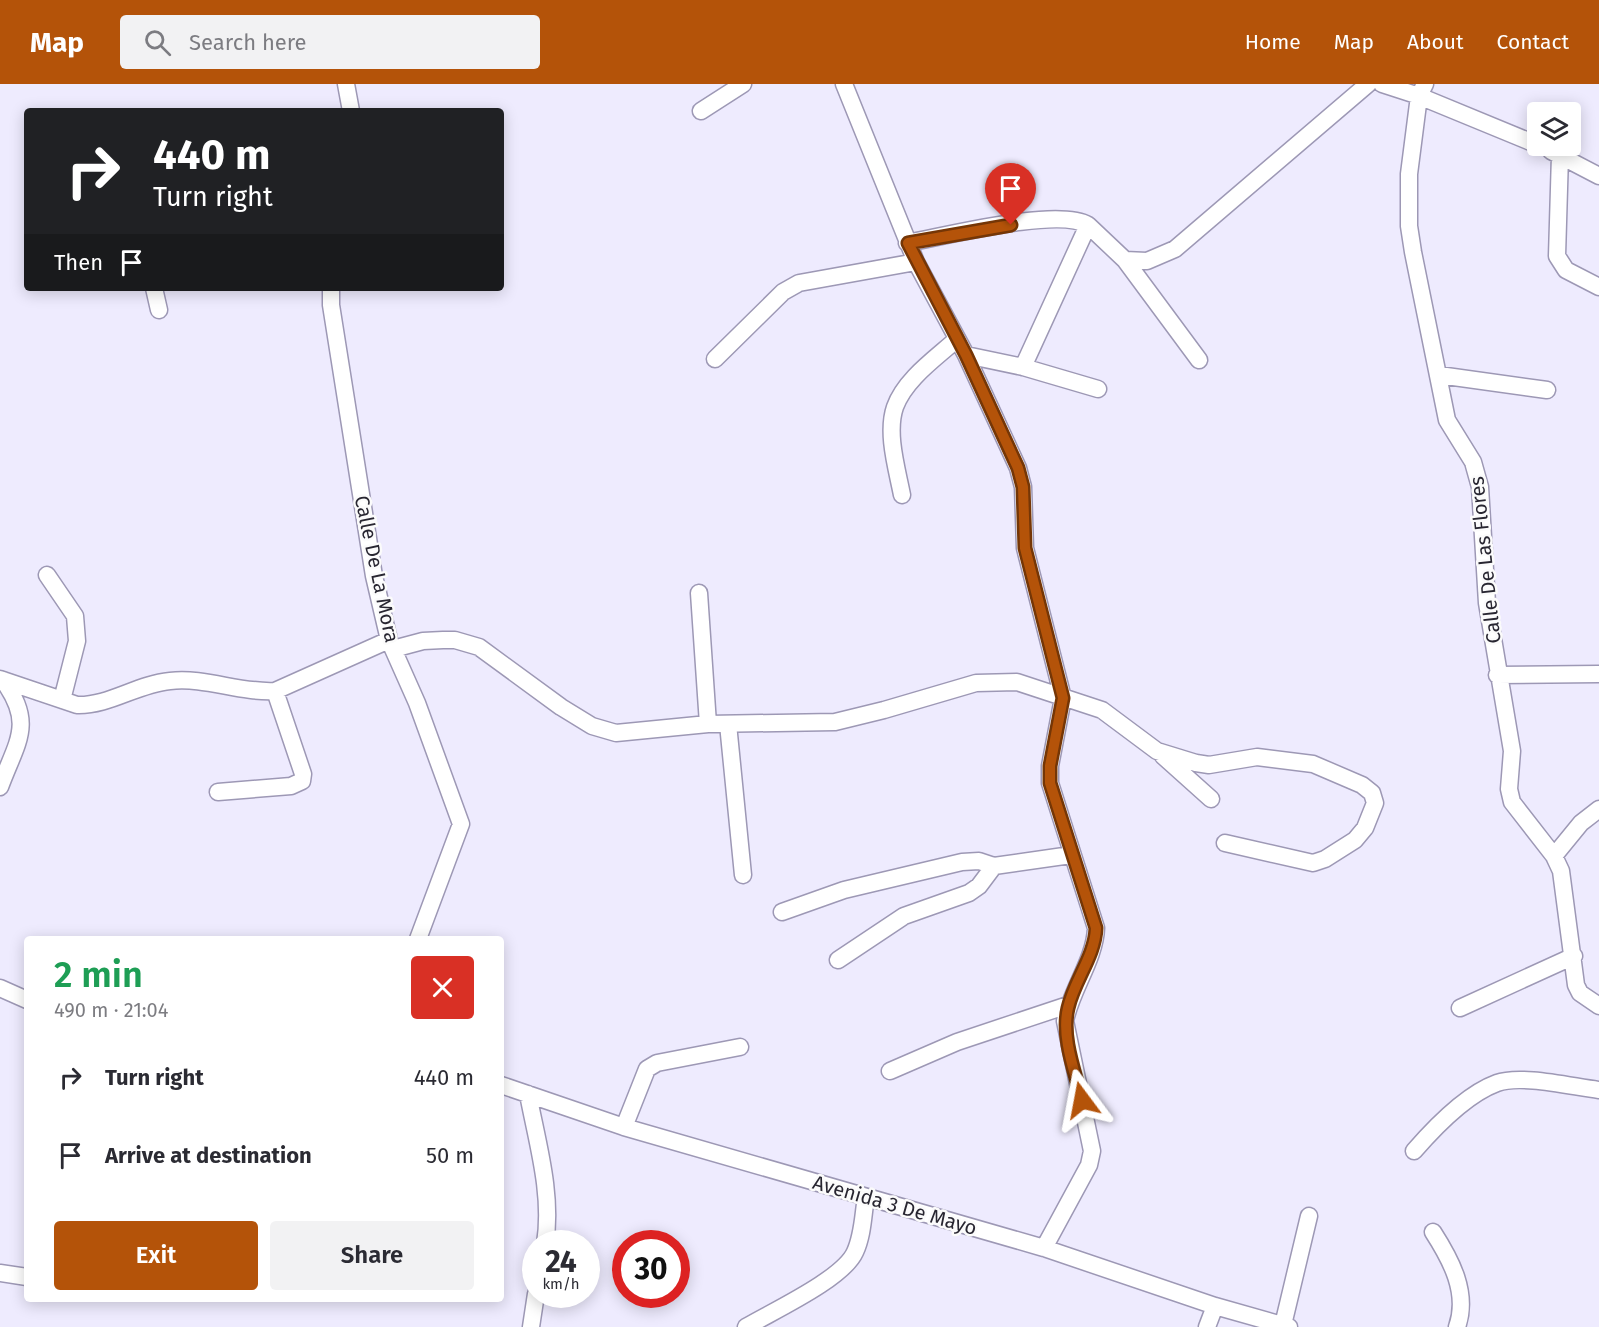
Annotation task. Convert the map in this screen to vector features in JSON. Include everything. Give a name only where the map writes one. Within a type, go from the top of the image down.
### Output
[{"type":"street","points":[[346,84],[350,108]]},
{"type":"street","points":[[700,111],[743,84]]},
{"type":"street","points":[[844,84],[916,262],[966,355],[1018,468],[1023,487],[1025,548],[1063,698],[1050,766],[1050,783],[1071,855],[1094,920],[1095,935],[1068,1005],[1065,1021],[1092,1151],[1089,1165],[1044,1248]]},
{"type":"street","points":[[1125,260],[1147,261],[1175,249],[1368,84]]},
{"type":"street","points":[[1382,84],[1422,90],[1527,139]]},
{"type":"street","name":"Calle De Las Flores","points":[[1422,90],[1409,174],[1409,226],[1447,420],[1473,462],[1480,487],[1487,603],[1497,675],[1512,751],[1509,789],[1512,802],[1554,856],[1561,871],[1574,956],[1576,985],[1580,993],[1599,1006]]},
{"type":"street","points":[[1560,156],[1557,256],[1566,270],[1599,287]]},
{"type":"street","points":[[1562,156],[1599,176]]},
{"type":"street","points":[[908,243],[1053,217],[1080,220],[1125,260],[1199,360]]},
{"type":"street","points":[[1023,367],[1088,225]]},
{"type":"street","points":[[715,359],[783,292],[799,282],[916,262]]},
{"type":"street","points":[[155,291],[159,310]]},
{"type":"street","name":"Calle De La Mora","points":[[331,291],[331,305],[374,576],[391,645],[417,703],[461,824],[419,936]]},
{"type":"street","points":[[902,495],[895,458],[894,409],[910,384],[957,339]]},
{"type":"street","points":[[966,355],[1023,367],[1098,389]]},
{"type":"street","points":[[1439,375],[1546,390]]},
{"type":"street","points":[[47,575],[75,616],[77,640],[62,700]]},
{"type":"street","points":[[699,593],[708,724]]},
{"type":"street","points":[[1,680],[77,705],[100,704],[137,688],[168,681],[189,680],[261,692],[275,691],[391,645],[455,640],[479,647],[561,707],[608,732],[627,733],[708,724],[835,722],[884,710],[946,690],[996,681],[1017,682],[1102,710],[1157,751],[1211,799]]},
{"type":"street","points":[[1497,675],[1599,674]]},
{"type":"street","points":[[0,787],[22,722],[16,698],[1,680]]},
{"type":"street","points":[[218,792],[291,786],[302,781],[303,774],[275,691]]},
{"type":"street","points":[[728,724],[743,875]]},
{"type":"street","points":[[1157,751],[1209,765],[1257,757],[1313,764],[1362,785],[1372,793],[1375,803],[1365,828],[1355,840],[1319,861],[1300,861],[1225,843]]},
{"type":"street","points":[[1554,856],[1581,823],[1599,809]]},
{"type":"street","points":[[782,912],[844,890],[962,862],[979,861],[994,866],[1071,855]]},
{"type":"street","points":[[838,960],[904,916],[969,893],[979,886],[994,866]]},
{"type":"street","points":[[1460,1008],[1574,956]]},
{"type":"street","points":[[0,988],[24,999]]},
{"type":"street","points":[[890,1071],[957,1042],[1068,1005]]},
{"type":"street","points":[[624,1128],[647,1069],[657,1063],[740,1047]]},
{"type":"street","points":[[1414,1151],[1439,1124],[1478,1093],[1498,1083],[1520,1081],[1599,1090]]},
{"type":"street","name":"Avenida 3 De Mayo","points":[[504,1085],[624,1128],[1044,1248],[1215,1306],[1286,1326]]},
{"type":"street","points":[[528,1094],[544,1173],[547,1230]]},
{"type":"street","points":[[746,1327],[830,1278],[845,1266],[855,1252],[866,1197]]},
{"type":"street","points":[[1286,1326],[1309,1216]]},
{"type":"street","points":[[1433,1233],[1451,1259],[1460,1289],[1457,1327]]},
{"type":"street","points":[[0,1273],[24,1277]]},
{"type":"street","points":[[1206,1327],[1215,1306]]},
{"type":"street","points":[[531,1327],[534,1308]]},
{"type":"route","points":[[1011,225],[908,243],[966,355],[1018,468],[1023,487],[1025,548],[1063,698],[1050,766],[1050,783],[1096,928],[1094,942],[1068,1005],[1065,1021],[1082,1100]]}]
